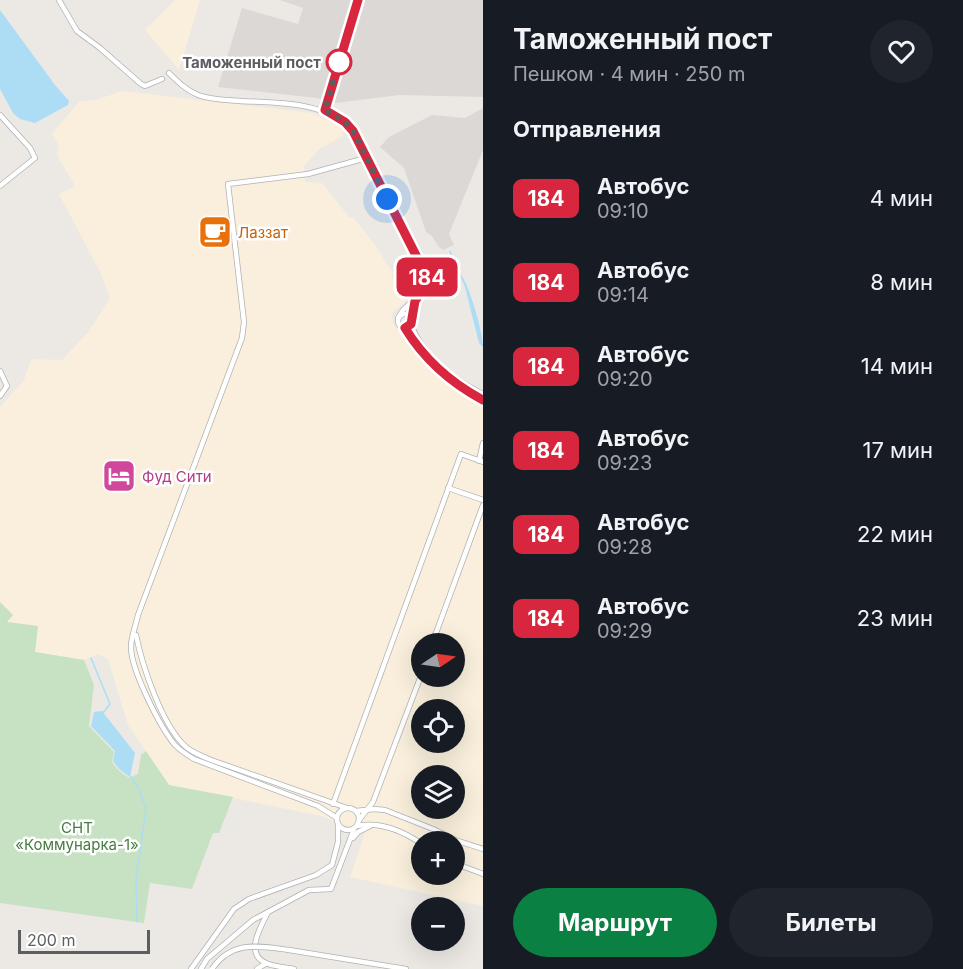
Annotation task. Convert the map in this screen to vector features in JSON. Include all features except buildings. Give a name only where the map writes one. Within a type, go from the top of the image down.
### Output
[{"type":"street","points":[[59,0],[77,32],[100,48],[141,84],[146,86],[162,79]]},
{"type":"street","points":[[325,110],[358,0]]},
{"type":"street","points":[[169,73],[185,88],[199,96],[218,100],[268,102],[325,110],[345,122],[353,131],[429,281],[415,301],[398,318],[399,325],[405,328],[427,358],[448,378],[483,400]]},
{"type":"street","points":[[0,115],[30,148],[35,158],[0,186]]},
{"type":"street","points":[[337,818],[318,806],[194,759],[184,753],[164,728],[140,681],[131,653],[131,644],[138,615],[242,338],[244,322],[228,184],[308,174],[366,158]]},
{"type":"street","points":[[415,301],[411,325],[415,337],[430,356],[450,374],[483,393]]},
{"type":"street","points":[[398,318],[405,314],[412,319]]},
{"type":"street","points":[[405,328],[411,325]]},
{"type":"street","points":[[0,371],[7,386],[0,396]]},
{"type":"street","points":[[482,459],[483,443]]},
{"type":"street","points":[[482,459],[483,451]]},
{"type":"street","points":[[333,804],[461,454],[482,459]]},
{"type":"street","points":[[448,488],[483,500]]},
{"type":"street","points":[[436,633],[483,505]]},
{"type":"street","points":[[135,632],[139,654],[157,700],[170,726],[184,745],[193,752],[356,811],[384,810],[455,840],[483,849]]},
{"type":"street","points":[[201,969],[207,959],[254,920],[309,890],[331,889],[355,827],[373,802],[417,687]]},
{"type":"street","points":[[191,969],[234,909],[249,899],[316,875],[332,865],[338,842],[337,818],[339,812],[347,808]]},
{"type":"street","points":[[356,811],[359,820]]},
{"type":"street","points":[[338,824],[345,830],[380,825],[411,837]]},
{"type":"street","points":[[348,846],[358,832],[368,826],[380,825]]},
{"type":"street","points":[[465,867],[483,874]]},
{"type":"street","points":[[269,912],[258,930],[255,944],[259,958],[268,964],[294,969]]},
{"type":"street","points":[[212,969],[224,955],[238,948],[256,946],[406,969]]},
{"type":"street","points":[[257,969],[268,964]]},
{"type":"shaded area","points":[[175,0],[200,0],[179,70],[145,30]]},
{"type":"shaded area","points":[[280,0],[483,0],[483,97],[400,95],[335,103],[316,98],[218,87],[242,8],[298,24],[303,8]]},
{"type":"shaded area","name":"Фуд Сити","points":[[122,91],[312,113],[343,128],[343,136],[319,149],[304,166],[305,182],[322,183],[349,217],[353,217],[393,273],[391,275],[406,301],[391,314],[394,325],[440,377],[456,390],[483,405],[483,906],[465,902],[465,897],[442,897],[350,877],[365,832],[321,816],[169,785],[128,725],[108,659],[98,654],[84,660],[35,652],[6,622],[13,615],[0,602],[0,407],[24,380],[31,359],[62,360],[89,331],[110,298],[100,272],[59,194],[75,186],[57,155],[59,146],[52,134],[79,102],[99,99]]},
{"type":"shaded area","points":[[483,108],[483,150],[449,234],[454,245],[443,250],[426,232],[404,168],[380,147],[389,137],[432,115],[465,118]]},
{"type":"green space","name":"СНТ «Коммунарка-1»","points":[[0,602],[13,615],[7,622],[38,626],[35,652],[84,660],[94,685],[89,726],[114,752],[112,762],[118,770],[129,778],[138,774],[141,755],[146,751],[169,785],[233,797],[219,833],[213,833],[192,889],[150,883],[144,923],[0,903]]},
{"type":"water","points":[[0,10],[69,101],[68,105],[35,123],[20,119],[13,113],[0,89]]},
{"type":"water","points":[[458,271],[466,284],[474,306],[483,347],[479,343],[465,287]]},
{"type":"water","points":[[102,711],[135,753],[130,777],[113,761],[115,751],[91,726],[94,712]]},
{"type":"waterway","points":[[450,251],[457,270]]},
{"type":"waterway","points":[[91,658],[110,704],[103,713]]},
{"type":"waterway","points":[[130,776],[139,789],[146,809],[136,879],[137,922]]},
{"type":"bus line","name":"184","points":[[358,0],[325,110],[345,122],[353,131],[429,281],[415,301],[411,324],[405,328],[427,358],[448,378],[483,400]]},
{"type":"place","name":"Таможенный пост","points":[[339,62]]},
{"type":"place","name":"Лаззат","points":[[215,232]]},
{"type":"place","name":"Фуд Сити","points":[[119,476]]},
{"type":"route","points":[[339,62],[325,110],[345,122],[353,131],[387,199]]}]
